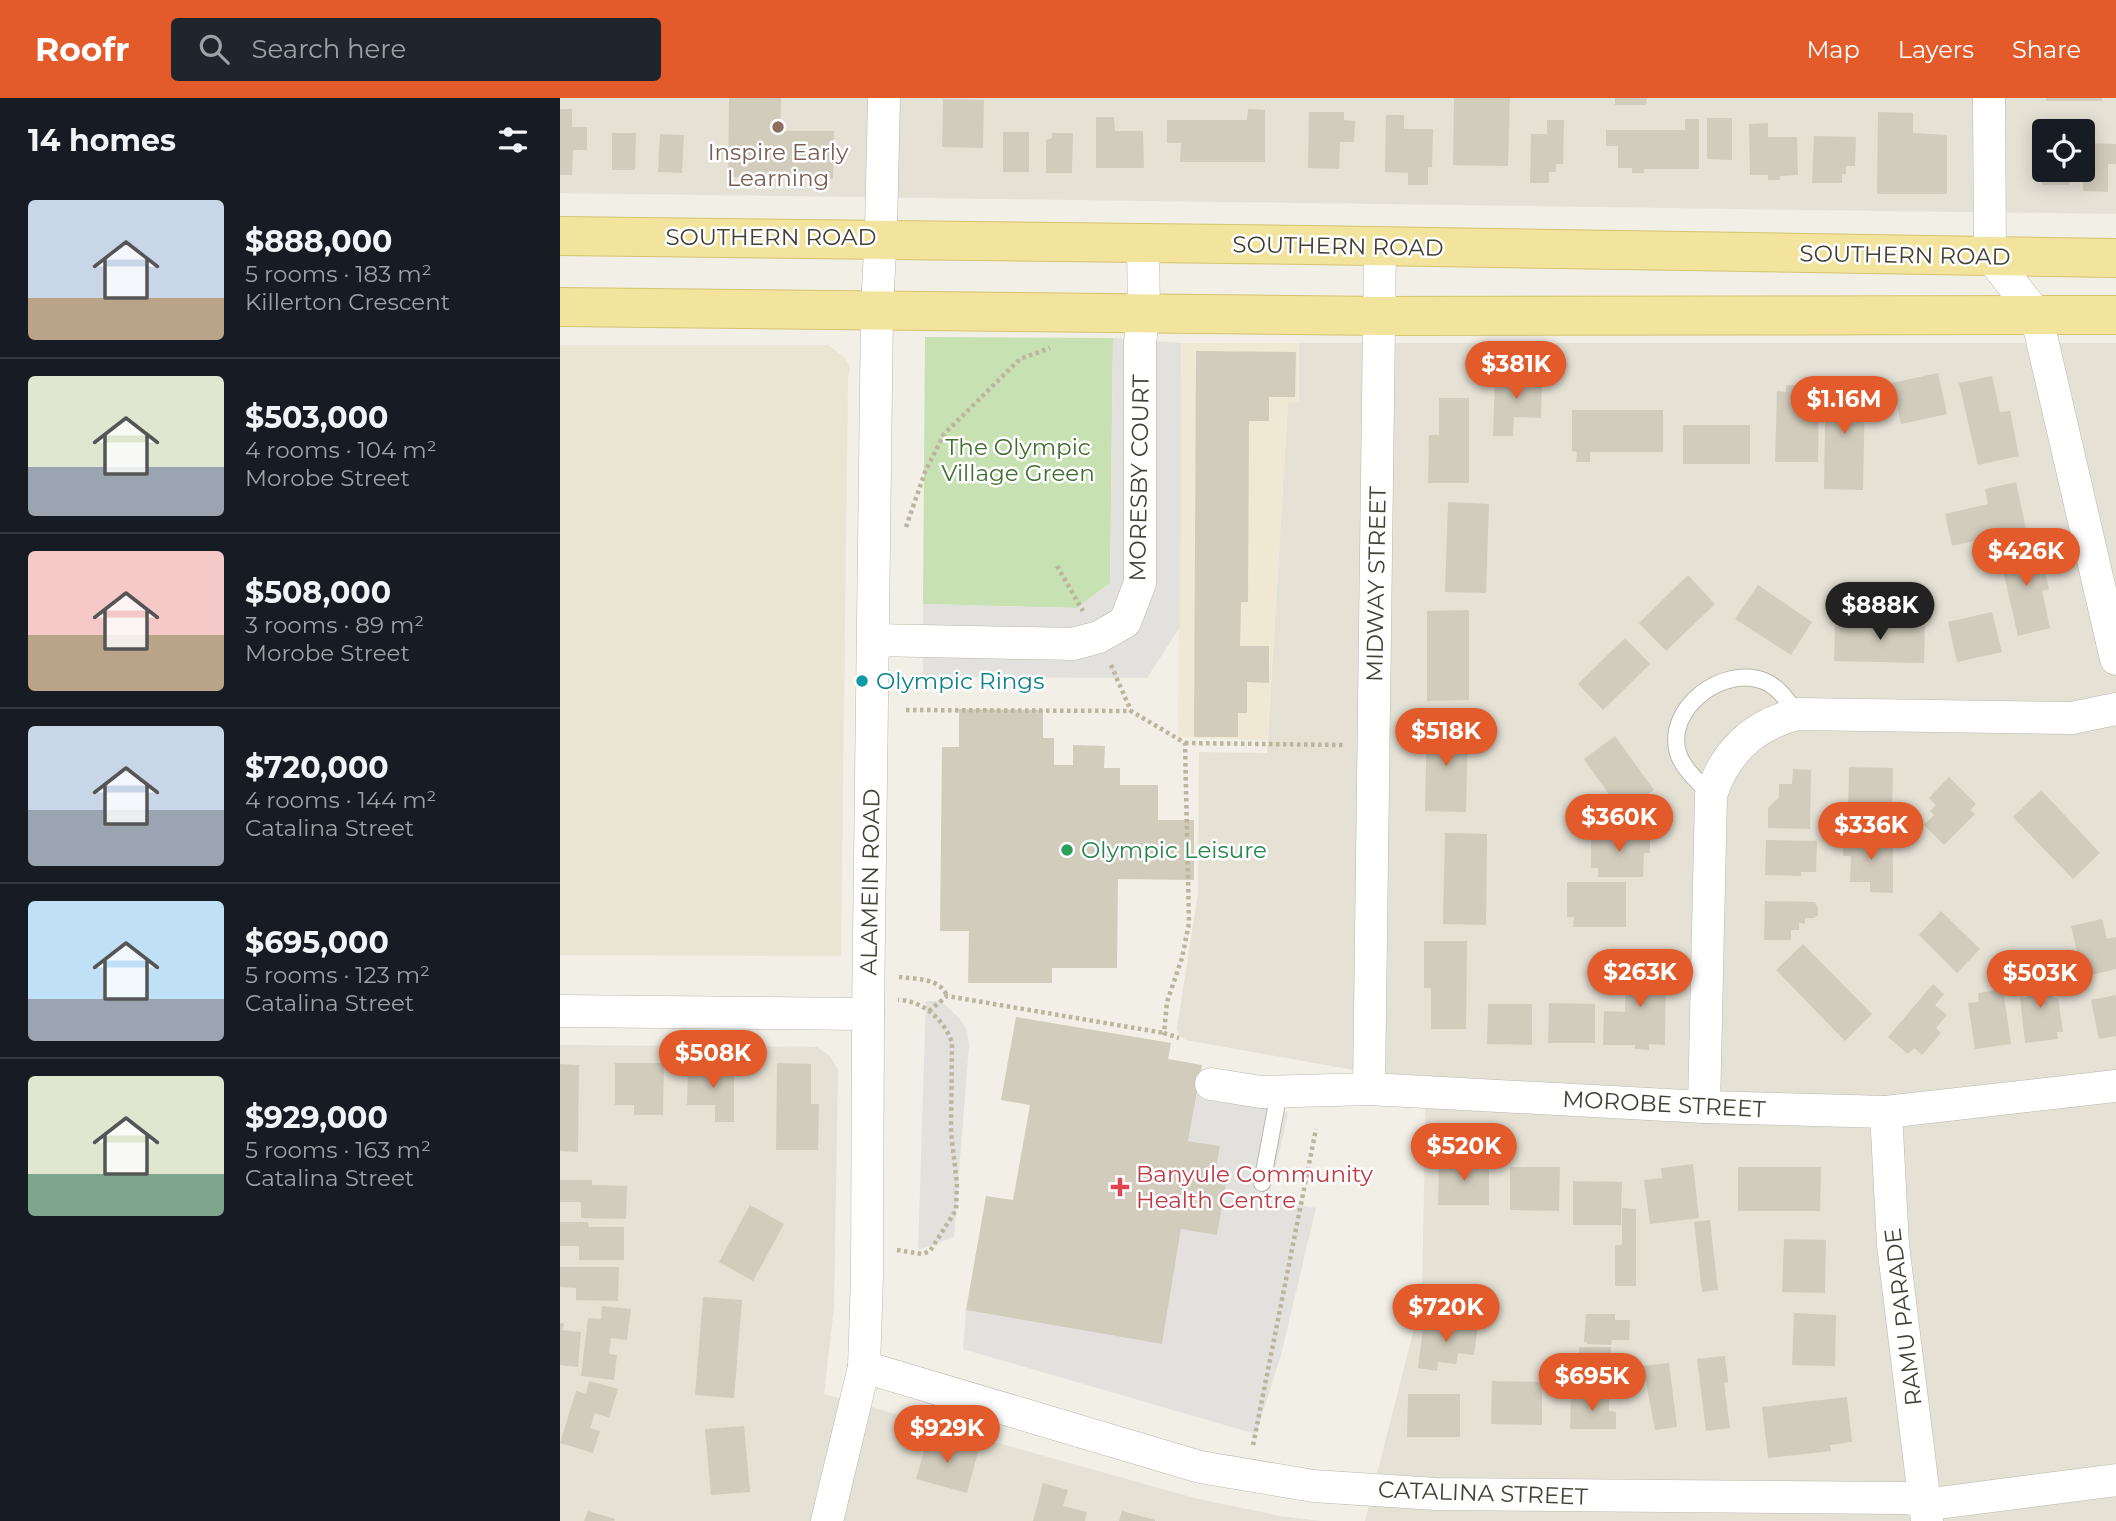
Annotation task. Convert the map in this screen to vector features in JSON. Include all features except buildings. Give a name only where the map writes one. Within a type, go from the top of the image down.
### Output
[{"type":"main road","name":"SOUTHERN ROAD","points":[[560,236],[881,238],[2116,258]]},
{"type":"main road","points":[[560,307],[1381,316],[2116,315]]},
{"type":"street","name":"ALAMEIN ROAD","points":[[827,1521],[864,1367],[877,310],[884,98]]},
{"type":"street","points":[[1989,98],[1990,256],[2036,314],[2116,659]]},
{"type":"street","name":"MORESBY COURT","points":[[873,640],[1073,644],[1098,637],[1125,622],[1140,583],[1140,342],[1144,314],[1143,244]]},
{"type":"street","name":"MIDWAY STREET","points":[[1369,1089],[1380,247]]},
{"type":"street","points":[[1704,1107],[1711,795],[1721,770],[1750,737],[1764,725],[1798,715],[2072,718],[2116,709]]},
{"type":"street","points":[[560,1011],[868,1014]]},
{"type":"street","name":"MOROBE STREET","points":[[1211,1084],[1261,1092],[1369,1089],[1704,1107],[1886,1112],[2116,1086]]},
{"type":"street","name":"RAMU PARADE","points":[[1886,1112],[1893,1245],[1926,1511]]},
{"type":"street","name":"CATALINA STREET","points":[[864,1367],[1200,1467],[1313,1486],[1436,1494],[1905,1498],[1926,1511],[1939,1503],[2116,1480]]},
{"type":"lane","points":[[1711,795],[1683,764],[1675,731],[1678,720],[1704,693],[1715,684],[1732,679],[1764,681],[1779,691],[1798,715]]},
{"type":"lane","points":[[1262,1184],[1279,1092]]},
{"type":"path","points":[[906,527],[925,472],[944,434],[1020,359],[1056,346]]},
{"type":"path","points":[[1057,566],[1098,637],[1131,712]]},
{"type":"path","points":[[906,710],[1131,712],[1185,743],[1344,745]]},
{"type":"path","points":[[1164,1033],[1167,1002],[1182,958],[1188,923],[1185,743]]},
{"type":"path","points":[[898,977],[930,981],[941,986],[947,996],[1164,1033],[1179,1038]]},
{"type":"path","points":[[929,1011],[947,996]]},
{"type":"path","points":[[897,1250],[922,1254],[930,1251],[956,1210],[956,1174],[951,1133],[952,1043],[948,1031],[929,1011],[911,1000],[898,1000]]},
{"type":"path","points":[[1253,1446],[1316,1129]]},
{"type":"shaded area","points":[[560,98],[2116,98],[2116,214],[560,193]]},
{"type":"shaded area","points":[[1113,338],[1181,343],[1180,627],[1147,678],[923,677],[923,604],[1077,608],[1110,583]]},
{"type":"shaded area","points":[[1181,343],[1299,343],[1299,401],[1288,402],[1267,740],[1178,737]]},
{"type":"shaded area","points":[[1299,343],[2116,343],[2116,1521],[1365,1521],[1422,1297],[1426,1083],[1186,1040],[1179,1035],[1177,1028],[1198,893],[1199,752],[1267,753],[1288,402],[1299,401]]},
{"type":"shaded area","points":[[560,345],[828,345],[845,358],[850,367],[841,956],[560,955]]},
{"type":"shaded area","points":[[926,1001],[941,1001],[960,1019],[967,1030],[969,1045],[954,1237],[918,1250]]},
{"type":"shaded area","points":[[560,1045],[817,1047],[830,1056],[838,1070],[834,1307],[824,1394],[1194,1498],[1280,1516],[1321,1521],[560,1521]]},
{"type":"shaded area","name":"Banyule Community Health Centre","points":[[1197,1094],[1288,1113],[1268,1200],[1316,1208],[1281,1355],[1256,1434],[963,1349],[966,1310],[1162,1344],[1181,1229],[1227,1178],[1215,1176],[1220,1146],[1188,1141]]},
{"type":"green space","name":"The Olympic Village Green","points":[[925,337],[1113,338],[1110,583],[1077,608],[923,604]]},
{"type":"place","name":"Inspire Early Learning","points":[[778,127]]},
{"type":"place","name":"Olympic Rings","points":[[862,681]]},
{"type":"place","name":"Olympic Leisure","points":[[1067,850]]},
{"type":"place","name":"Banyule Community Health Centre","points":[[1120,1187]]}]
